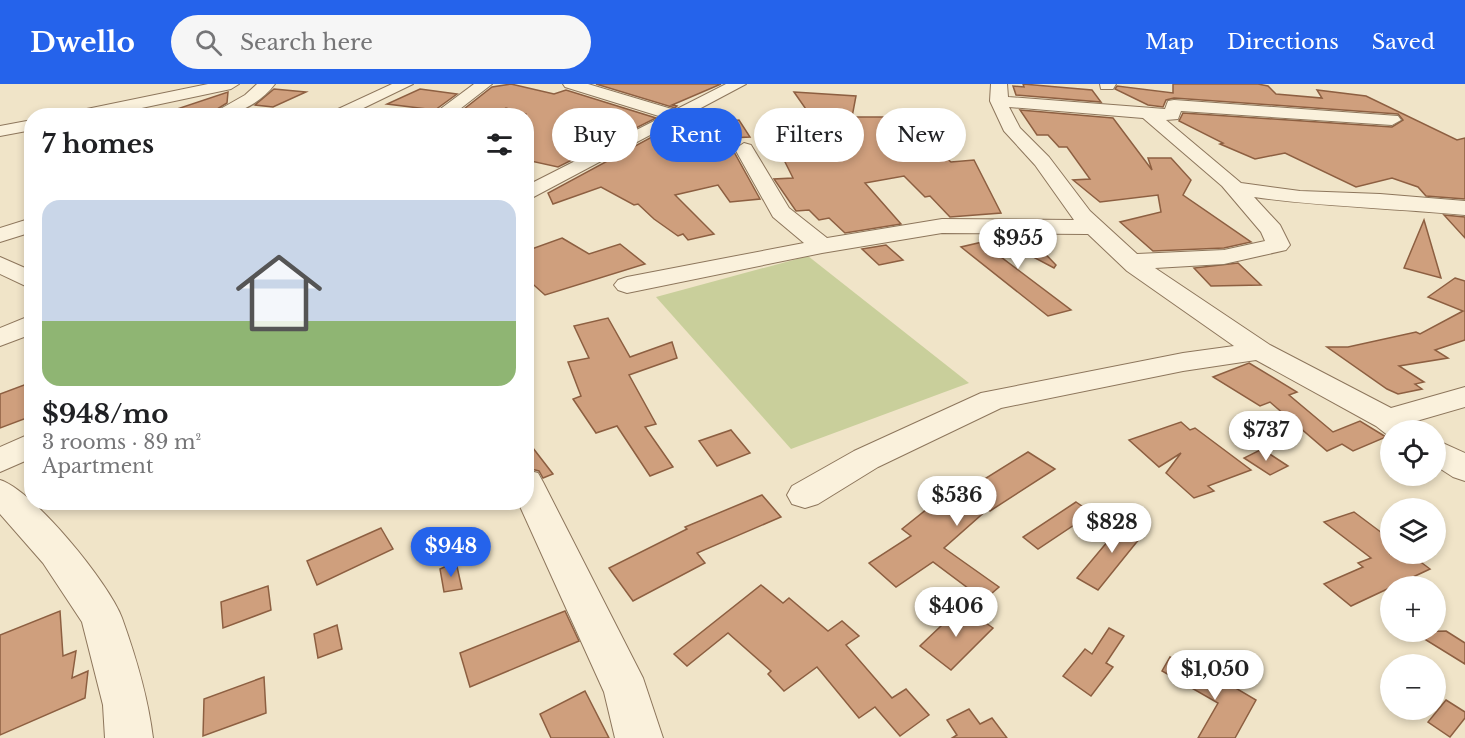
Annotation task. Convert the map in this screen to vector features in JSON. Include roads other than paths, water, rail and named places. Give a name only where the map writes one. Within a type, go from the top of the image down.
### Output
[{"type":"street","points":[[116,108],[231,84]]},
{"type":"street","points":[[232,108],[251,98],[267,84]]},
{"type":"street","points":[[350,108],[405,84]]},
{"type":"street","points":[[450,108],[484,84]]},
{"type":"street","points":[[571,84],[650,108]]},
{"type":"street","points":[[692,108],[738,84]]},
{"type":"street","points":[[1385,420],[1260,351],[1130,261],[1082,216],[1042,161],[1013,131],[1001,111],[999,92],[1150,115],[1172,115],[1174,105],[1392,120]]},
{"type":"street","points":[[108,93],[126,106]]},
{"type":"street","points":[[1130,261],[1215,258],[1264,250],[1278,245],[1272,230],[1234,188],[1192,148],[1150,115]]},
{"type":"street","points":[[0,131],[24,126]]},
{"type":"street","points":[[534,191],[650,130]]},
{"type":"street","points":[[744,148],[781,212],[822,246]]},
{"type":"street","points":[[1234,188],[1300,197],[1380,200],[1465,208]]},
{"type":"street","points":[[627,285],[822,246],[942,226],[1094,227]]},
{"type":"street","points":[[0,235],[24,228]]},
{"type":"street","points":[[0,264],[24,278]]},
{"type":"street","points":[[0,338],[24,327]]},
{"type":"street","points":[[805,495],[866,459],[992,400],[1183,362],[1260,351]]},
{"type":"street","points":[[1406,420],[1465,396]]},
{"type":"street","points":[[0,461],[24,448]]},
{"type":"street","points":[[1446,457],[1465,469]]},
{"type":"street","points":[[0,493],[22,513],[57,553],[101,617],[126,705],[129,738]]},
{"type":"street","points":[[534,499],[627,692],[639,738]]}]
